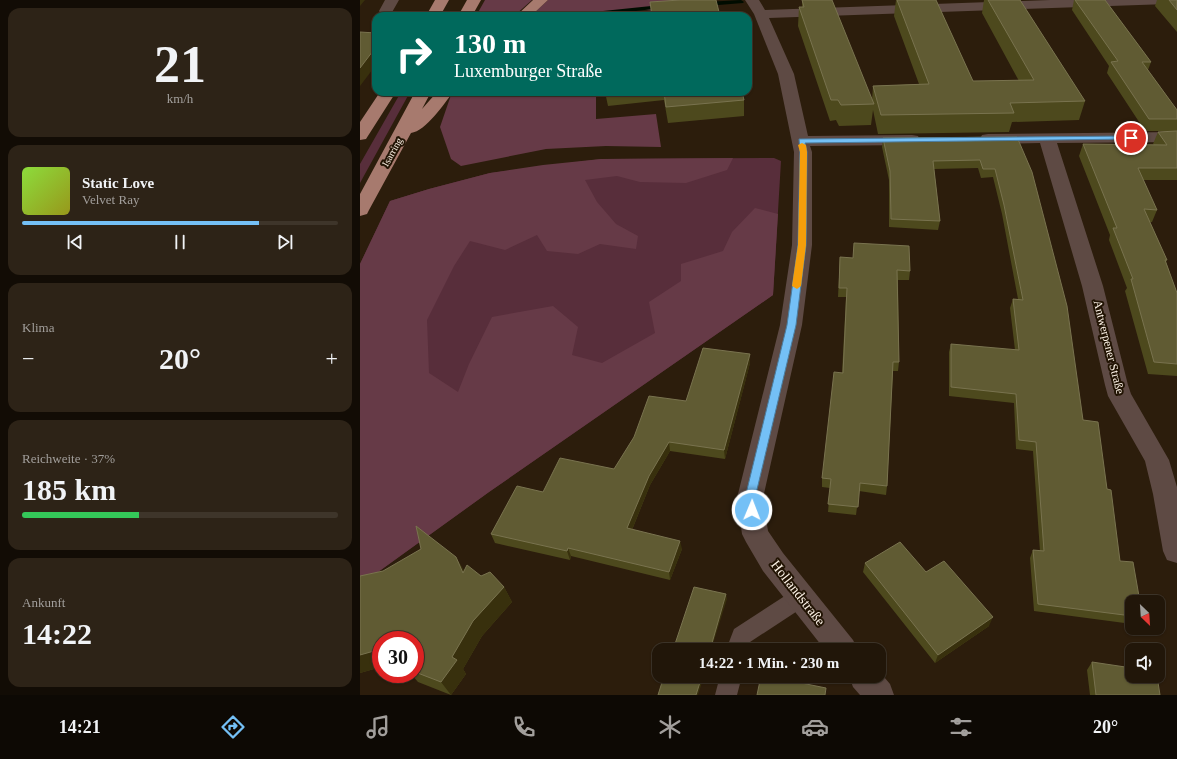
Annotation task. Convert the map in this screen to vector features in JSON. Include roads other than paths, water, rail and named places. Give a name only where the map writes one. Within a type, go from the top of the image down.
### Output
[{"type":"highway","points":[[434,12],[442,0]]},
{"type":"highway","points":[[467,12],[474,0]]},
{"type":"highway","points":[[528,12],[541,0]]},
{"type":"highway","points":[[360,135],[385,96]]},
{"type":"highway","name":"Isarring","points":[[360,210],[401,136],[421,96]]},
{"type":"highway","points":[[401,136],[423,119],[442,96]]},
{"type":"street","points":[[752,0],[760,14],[786,74],[801,141],[926,140]]},
{"type":"street","points":[[760,14],[1168,0]]},
{"type":"street","points":[[970,139],[1177,137]]},
{"type":"street","name":"Antwerpener Straße","points":[[1047,139],[1083,251],[1103,324],[1116,386],[1120,396],[1156,460],[1166,494],[1177,551]]},
{"type":"street","name":"Hollandstraße","points":[[801,141],[803,152],[802,245],[791,325],[750,498],[755,534],[773,562],[837,643]]},
{"type":"street","points":[[870,683],[879,695]]},
{"type":"lane","points":[[739,643],[741,636],[800,597]]},
{"type":"lane","points":[[726,695],[729,683]]},
{"type":"waterway","points":[[706,4],[741,2]]},
{"type":"waterway","points":[[613,12],[661,7]]}]
